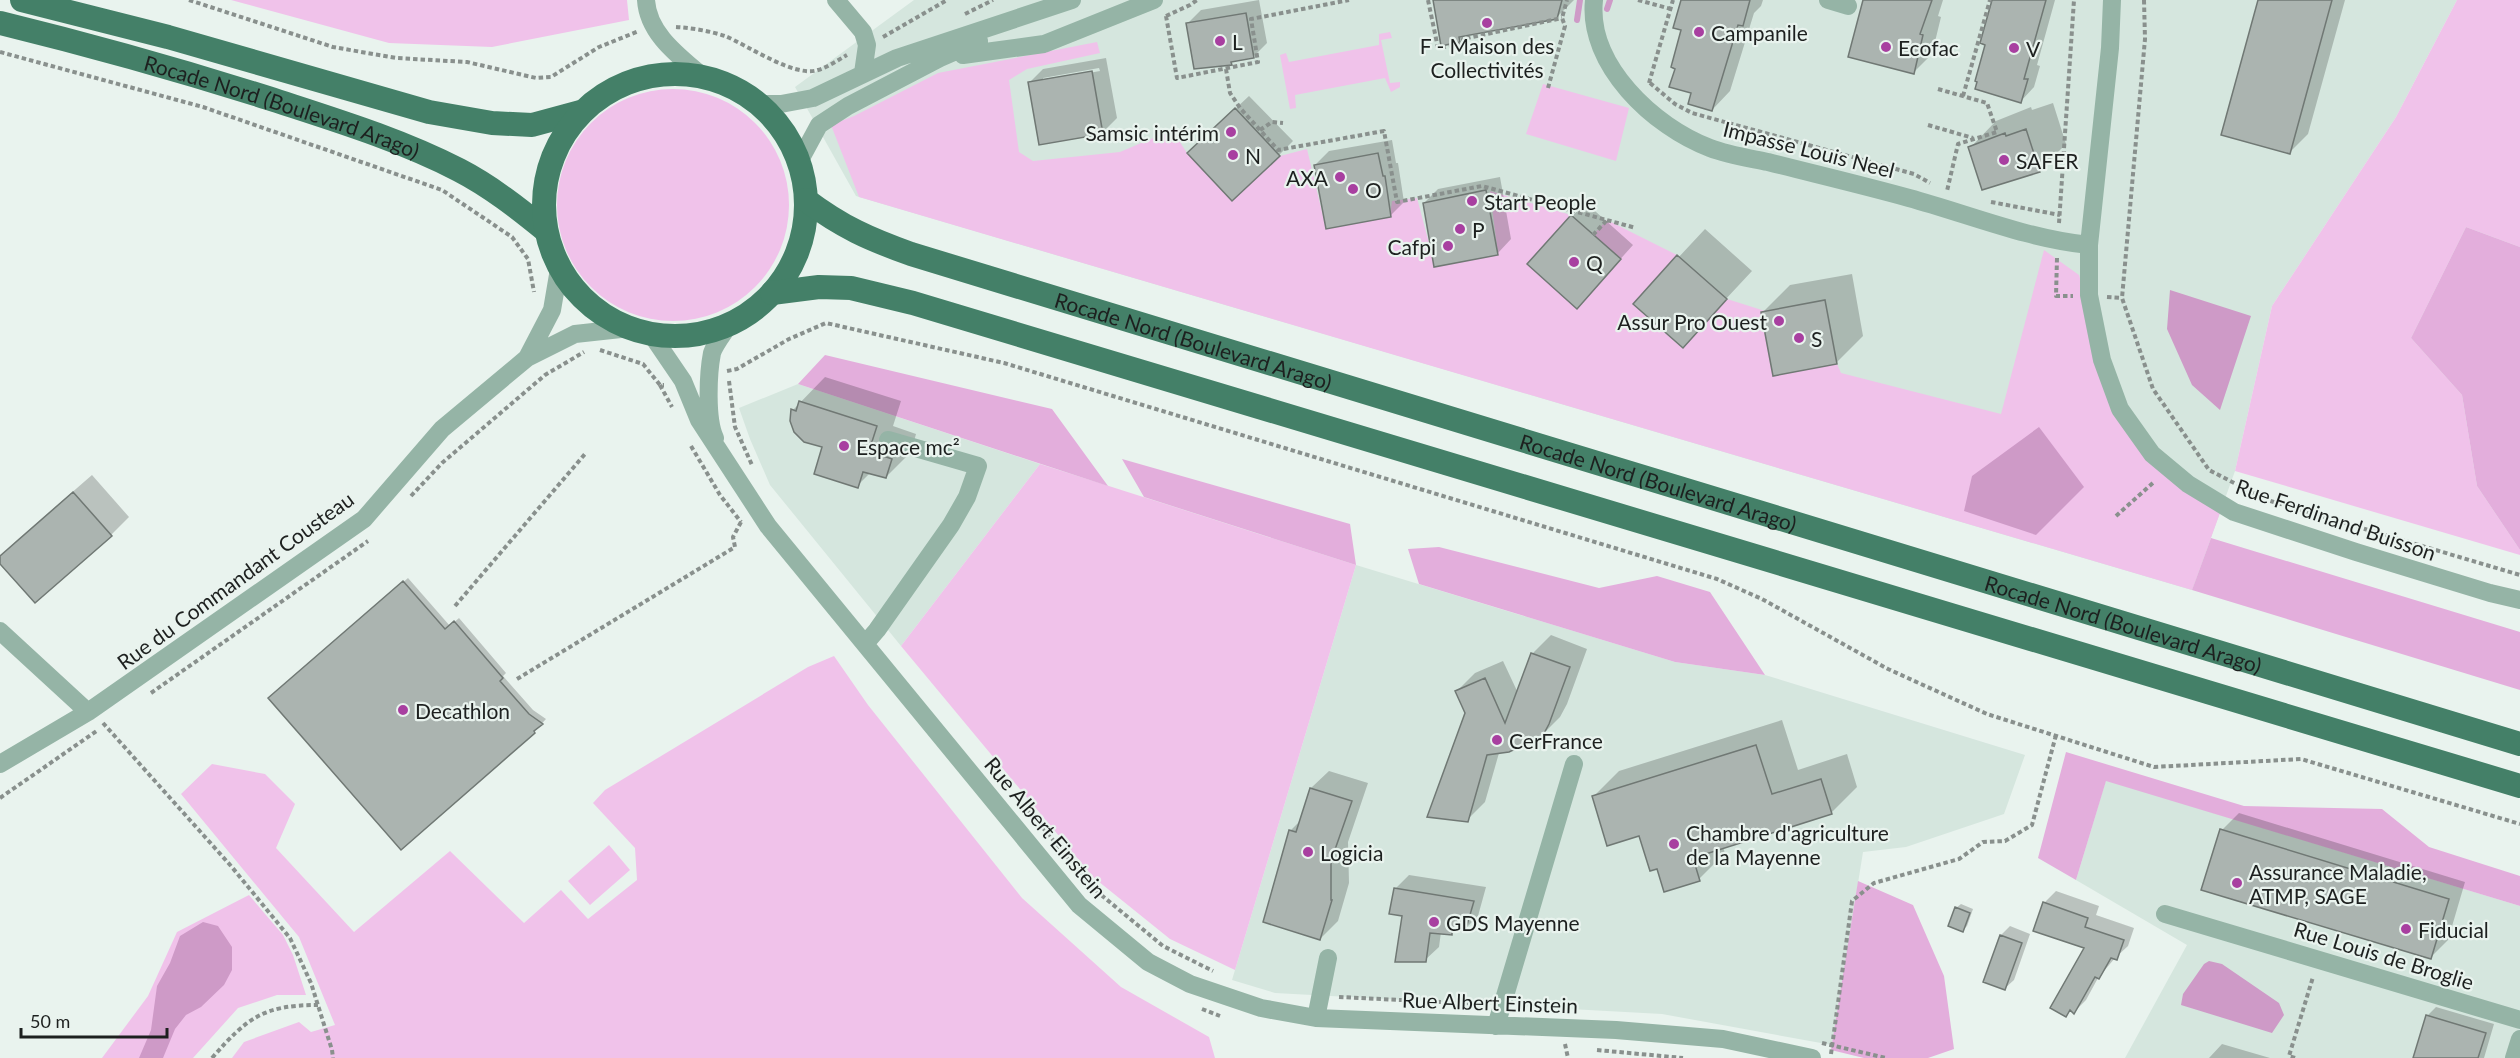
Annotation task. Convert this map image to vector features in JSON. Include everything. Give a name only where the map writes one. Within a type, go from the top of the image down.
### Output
[{"type":"main road","name":"Rocade Nord (Boulevard Arago)","points":[[22,0],[168,37],[429,112],[492,123],[532,125],[580,112]]},
{"type":"main road","name":"Rocade Nord (Boulevard Arago)","points":[[0,23],[189,72],[346,123],[460,170],[507,200],[545,230]]},
{"type":"main road","points":[[669,73],[702,76],[733,86],[760,104],[783,130],[800,162],[807,200],[804,233],[792,265],[772,293],[752,311],[729,325],[677,336],[640,331],[608,318],[589,305],[560,269],[545,230],[544,188],[556,147],[580,112],[606,92],[636,78],[669,73]]},
{"type":"main road","name":"Rocade Nord (Boulevard Arago)","points":[[807,200],[833,220],[865,237],[911,254],[2520,744]]},
{"type":"main road","points":[[772,293],[819,287],[851,288],[913,303],[2520,786]]},
{"type":"street","points":[[646,0],[654,27],[671,50],[702,76]]},
{"type":"street","points":[[836,0],[863,32],[867,45],[863,73]]},
{"type":"street","points":[[800,162],[819,125],[848,106],[940,58],[1073,0]]},
{"type":"street","points":[[760,104],[781,104],[813,98],[897,58],[1073,0]]},
{"type":"street","points":[[940,58],[1044,44],[1154,0]]},
{"type":"street","name":"Impasse Louis Neel","points":[[1594,0],[1599,45],[1616,74],[1639,102],[1669,127],[1710,148],[1946,198],[2058,241],[2090,245]]},
{"type":"street","points":[[1828,0],[1848,6]]},
{"type":"street","name":"Rue Ferdinand Buisson","points":[[2112,0],[2110,48],[2090,245],[2089,295],[2102,360],[2120,409],[2152,454],[2188,484],[2234,512],[2378,559],[2520,600]]},
{"type":"street","name":"Rue du Commandant Cousteau","points":[[527,358],[552,310],[560,269]]},
{"type":"street","name":"Rue Albert Einstein","points":[[726,461],[712,432],[709,400],[719,374],[712,351],[729,325]]},
{"type":"street","name":"Rue du Commandant Cousteau","points":[[0,764],[88,712],[364,519],[442,429],[527,358],[575,334],[640,331]]},
{"type":"street","name":"Rue Albert Einstein","points":[[640,331],[683,381],[699,420],[768,526],[1079,905],[1148,962],[1190,984],[1261,1008],[1316,1018],[1616,1030],[1816,1050]]},
{"type":"street","points":[[865,644],[951,525],[967,497],[978,466],[888,441]]},
{"type":"street","points":[[0,631],[88,712]]},
{"type":"street","points":[[1496,1026],[1574,764]]},
{"type":"street","name":"Rue Louis de Broglie","points":[[2166,914],[2520,1020]]},
{"type":"street","points":[[1316,1018],[1318,996],[1328,958]]},
{"type":"street","points":[[2514,1058],[2520,1039]]},
{"type":"path","points":[[189,0],[333,47],[396,58],[467,62],[536,78],[551,76],[599,48],[641,30],[654,27],[688,27],[723,35],[755,49],[788,69],[817,71],[924,15],[947,0]]},
{"type":"path","points":[[1166,16],[1177,78],[1258,62],[1251,18],[1349,0]]},
{"type":"path","points":[[1428,0],[1438,48],[1464,44],[1463,39],[1562,18]]},
{"type":"path","points":[[1548,88],[1565,26],[1562,18],[1567,0]]},
{"type":"path","points":[[1638,0],[1671,9]]},
{"type":"path","points":[[1639,102],[1645,95],[1673,0]]},
{"type":"path","points":[[1963,96],[1990,0]]},
{"type":"path","points":[[2074,0],[2056,296],[2089,295],[2122,298]]},
{"type":"path","points":[[2144,0],[2145,39],[2122,298],[2154,389],[2209,470],[2267,500],[2520,575]]},
{"type":"path","points":[[0,52],[203,107],[442,190],[512,237],[528,260],[535,289],[533,298]]},
{"type":"path","points":[[1226,69],[1230,93],[1278,150],[1384,131],[1397,202],[1482,186],[1636,228]]},
{"type":"path","points":[[1649,82],[1675,104],[1692,113],[1914,174],[1946,198],[1958,144],[1997,132],[1987,103],[1938,89]]},
{"type":"path","points":[[1260,130],[1272,122],[1283,123]]},
{"type":"path","points":[[1928,125],[1975,139]]},
{"type":"path","points":[[1983,200],[2060,215]]},
{"type":"path","points":[[1593,235],[1607,220]]},
{"type":"path","points":[[754,468],[735,428],[719,374],[736,369],[789,339],[826,323],[1004,363],[1717,579],[1762,599],[1888,669],[1987,714],[2154,767],[2301,759],[2520,824]]},
{"type":"path","points":[[549,347],[563,365]]},
{"type":"path","points":[[404,504],[442,463],[544,375],[586,351],[601,350],[643,364],[660,386],[683,381]]},
{"type":"path","points":[[456,606],[585,454]]},
{"type":"path","points":[[2116,516],[2169,468]]},
{"type":"path","points":[[517,679],[735,547],[733,537],[741,522]]},
{"type":"path","points":[[149,694],[373,537]]},
{"type":"path","points":[[88,712],[106,724],[231,866],[290,938],[304,966],[318,1005],[333,1058]]},
{"type":"path","points":[[0,798],[106,724]]},
{"type":"path","points":[[1832,1045],[1852,902],[1874,883],[1959,859],[1983,842],[2005,841],[2032,825],[2056,735]]},
{"type":"path","points":[[1027,809],[1094,890],[1163,946],[1222,975]]},
{"type":"path","points":[[2295,1058],[2289,1056],[2318,959]]},
{"type":"path","points":[[1318,996],[1503,1004]]},
{"type":"path","points":[[212,1058],[232,1035],[258,1015],[288,1005],[318,1005]]},
{"type":"path","points":[[1199,1008],[1232,1018]]},
{"type":"path","points":[[1816,1050],[1832,1045],[1886,1058]]},
{"type":"path","points":[[1554,1046],[1577,1048]]},
{"type":"path","points":[[1589,1049],[1683,1058]]},
{"type":"shaded area","points":[[231,0],[627,0],[629,20],[492,47],[389,43]]},
{"type":"shaded area","points":[[914,0],[2457,0],[2396,117],[2272,306],[2235,471],[2192,590],[856,196],[795,87]]},
{"type":"shaded area","points":[[2457,0],[2520,0],[2520,247],[2466,227],[2411,338],[2462,395],[2477,486],[2520,550],[2520,555],[2235,471],[2272,306],[2396,117]]},
{"type":"shaded area","points":[[1390,32],[1392,38],[1381,40],[1390,83],[1400,82],[1400,87],[1391,92],[1385,78],[1295,95],[1296,108],[1290,109],[1280,55],[1286,53],[1289,62],[1379,45],[1379,34]]},
{"type":"shaded area","points":[[1097,42],[1100,53],[1027,69],[1009,80],[1019,152],[1033,161],[1120,152],[1172,130],[1187,153],[1232,201],[1280,156],[1307,149],[1326,229],[1390,217],[1392,201],[1417,198],[1435,266],[1498,254],[1490,191],[1571,215],[1527,264],[1577,308],[1621,260],[1593,235],[1607,220],[1677,255],[1633,304],[1682,348],[1727,299],[1765,311],[1774,376],[1837,364],[1841,373],[2001,414],[2044,250],[2079,275],[2121,420],[2220,513],[2192,590],[859,197],[831,125],[854,116],[938,73]]},
{"type":"shaded area","points":[[1543,84],[1629,108],[1616,161],[1526,134]]},
{"type":"shaded area","points":[[673,89],[707,94],[717,98],[737,109],[755,123],[769,141],[780,161],[784,171],[789,205],[784,239],[780,249],[769,269],[755,287],[737,301],[717,312],[707,316],[673,321],[639,316],[629,312],[609,301],[591,287],[577,269],[566,249],[562,239],[557,205],[562,171],[566,161],[577,141],[591,123],[609,109],[629,98],[639,94]]},
{"type":"shaded area","points":[[2466,227],[2520,247],[2520,550],[2477,486],[2462,395],[2411,338]]},
{"type":"shaded area","points":[[2170,290],[2251,316],[2220,410],[2192,385],[2167,329]]},
{"type":"shaded area","points":[[825,355],[1052,409],[1108,486],[798,384]]},
{"type":"shaded area","points":[[798,384],[1040,464],[901,646],[770,485],[750,439],[739,408]]},
{"type":"shaded area","points":[[2039,427],[2084,487],[2036,535],[1964,511],[1972,476]]},
{"type":"shaded area","points":[[1122,459],[1350,524],[1356,565],[1144,497]]},
{"type":"shaded area","points":[[1040,464],[1356,565],[1235,970],[1170,939],[1093,877],[901,646]]},
{"type":"shaded area","points":[[2211,538],[2520,632],[2520,690],[2192,590]]},
{"type":"shaded area","points":[[1439,547],[1599,588],[1657,576],[1710,592],[1765,675],[1675,662],[1419,584],[1408,549]]},
{"type":"shaded area","points":[[1356,565],[1675,662],[1765,675],[2025,755],[2004,814],[1906,847],[1863,852],[1832,1045],[1662,1014],[1275,993],[1232,980]]},
{"type":"shaded area","points":[[834,656],[868,705],[1022,898],[1121,987],[1209,1037],[1215,1058],[232,1058],[244,1042],[299,1022],[311,1032],[335,1025],[299,937],[181,794],[212,764],[265,774],[295,804],[276,848],[354,932],[450,851],[524,923],[561,890],[588,919],[637,880],[635,848],[593,803],[605,790],[808,667]]},
{"type":"shaded area","points":[[2066,752],[2244,806],[2382,809],[2429,847],[2520,876],[2520,906],[2106,781],[2076,880],[2038,858]]},
{"type":"shaded area","points":[[2106,780],[2520,906],[2520,1058],[2125,1058],[2187,945],[2076,880]]},
{"type":"shaded area","points":[[609,845],[630,870],[590,905],[568,881]]},
{"type":"shaded area","points":[[1858,881],[1913,905],[1944,976],[1954,1049],[1928,1058],[1864,1058],[1831,1050]]},
{"type":"shaded area","points":[[249,895],[283,935],[293,955],[306,995],[277,995],[238,1008],[193,1058],[102,1058],[148,996],[177,932]]},
{"type":"shaded area","points":[[203,922],[218,926],[232,947],[232,970],[224,985],[201,1007],[186,1015],[175,1029],[163,1058],[139,1058],[151,1030],[157,986],[170,963],[180,936]]},
{"type":"shaded area","points":[[2209,961],[2222,964],[2279,1003],[2284,1015],[2272,1033],[2181,1005],[2183,994],[2204,964]]},
{"type":"building","name":"F - Maison des Collectivités","points":[[1433,0],[1562,0],[1557,19],[1459,37],[1460,42],[1441,46]]},
{"type":"building","points":[[1681,0],[1750,0],[1743,26],[1738,25],[1712,111],[1688,104],[1691,93],[1669,87],[1675,69],[1671,67],[1681,30],[1673,28]]},
{"type":"building","points":[[1863,0],[1932,0],[1920,34],[1923,35],[1914,74],[1848,57]]},
{"type":"building","name":"V","points":[[1992,0],[2046,0],[2024,79],[2028,79],[2021,103],[1975,89],[1985,45],[1980,43]]},
{"type":"building","points":[[2258,0],[2332,0],[2290,154],[2221,135]]},
{"type":"building","name":"L","points":[[1246,13],[1254,58],[1231,62],[1232,65],[1194,69],[1186,23]]},
{"type":"building","points":[[1092,71],[1103,134],[1039,145],[1028,82]]},
{"type":"building","name":"N","points":[[1235,108],[1280,156],[1232,201],[1187,153]]},
{"type":"building","name":"SAFER","points":[[2026,129],[2040,172],[1982,190],[1968,147],[2005,133],[2006,136]]},
{"type":"building","name":"O","points":[[1378,153],[1383,176],[1385,176],[1391,217],[1326,229],[1314,165]]},
{"type":"building","name":"P","points":[[1486,190],[1498,255],[1434,267],[1423,203]]},
{"type":"building","name":"Q","points":[[1571,215],[1621,259],[1577,309],[1527,264]]},
{"type":"building","points":[[1677,255],[1727,299],[1683,348],[1633,304]]},
{"type":"building","name":"S","points":[[1825,300],[1837,364],[1773,376],[1761,312]]},
{"type":"building","name":"Espace mc²","points":[[799,401],[877,426],[869,451],[892,459],[886,478],[863,472],[858,488],[814,474],[822,447],[804,442],[794,432],[790,421],[791,409],[796,411]]},
{"type":"building","points":[[73,492],[112,536],[35,603],[0,564],[0,556]]},
{"type":"building","points":[[403,581],[445,629],[454,621],[503,678],[500,681],[529,714],[543,724],[401,850],[268,698]]},
{"type":"building","name":"CerFrance","points":[[1531,653],[1570,667],[1542,737],[1528,750],[1524,745],[1509,752],[1487,755],[1468,822],[1427,817],[1465,713],[1455,691],[1485,678],[1505,723]]},
{"type":"building","points":[[1756,745],[1772,794],[1821,779],[1832,814],[1693,858],[1700,881],[1664,892],[1657,869],[1650,871],[1639,836],[1607,846],[1592,796]]},
{"type":"building","name":"Logicia","points":[[1310,788],[1352,801],[1331,861],[1332,900],[1320,940],[1263,922],[1289,830],[1296,832]]},
{"type":"building","points":[[2220,829],[2449,899],[2431,959],[2201,890]]},
{"type":"building","name":"GDS Mayenne","points":[[1394,888],[1474,901],[1465,932],[1452,930],[1452,935],[1430,933],[1426,962],[1395,962],[1402,916],[1389,914]]},
{"type":"building","points":[[2043,902],[2088,918],[2085,927],[2124,940],[2117,960],[2111,958],[2099,979],[2095,977],[2074,1014],[2070,1010],[2066,1017],[2050,1008],[2084,948],[2033,931]]},
{"type":"building","points":[[1955,907],[1970,913],[1963,932],[1948,926]]},
{"type":"building","points":[[2000,935],[2022,943],[2005,990],[1983,982]]},
{"type":"building","points":[[2426,1015],[2486,1033],[2478,1058],[2413,1058]]},
{"type":"waterway","points":[[1577,20],[1580,0]]},
{"type":"waterway","points":[[1607,9],[1610,0]]},
{"type":"place","name":"F - Maison des Collectivités","points":[[1487,23]]},
{"type":"place","name":"Campanile","points":[[1699,32]]},
{"type":"place","name":"L","points":[[1220,41]]},
{"type":"place","name":"Ecofac","points":[[1886,47]]},
{"type":"place","name":"V","points":[[2014,48]]},
{"type":"place","name":"Samsic intérim","points":[[1231,132]]},
{"type":"place","name":"N","points":[[1233,155]]},
{"type":"place","name":"SAFER","points":[[2004,160]]},
{"type":"place","name":"AXA","points":[[1340,177]]},
{"type":"place","name":"O","points":[[1353,189]]},
{"type":"place","name":"Start People","points":[[1472,201]]},
{"type":"place","name":"P","points":[[1460,229]]},
{"type":"place","name":"Cafpi","points":[[1448,246]]},
{"type":"place","name":"Q","points":[[1574,262]]},
{"type":"place","name":"Assur Pro Ouest","points":[[1779,321]]},
{"type":"place","name":"S","points":[[1799,338]]},
{"type":"place","name":"Espace mc²","points":[[844,446]]},
{"type":"place","name":"Decathlon","points":[[403,710]]},
{"type":"place","name":"CerFrance","points":[[1497,740]]},
{"type":"place","name":"Chambre d'agriculture de la Mayenne","points":[[1674,844]]},
{"type":"place","name":"Logicia","points":[[1308,852]]},
{"type":"place","name":"Assurance Maladie, ATMP, SAGE","points":[[2237,883]]},
{"type":"place","name":"GDS Mayenne","points":[[1434,922]]},
{"type":"place","name":"Fiducial","points":[[2406,929]]}]
